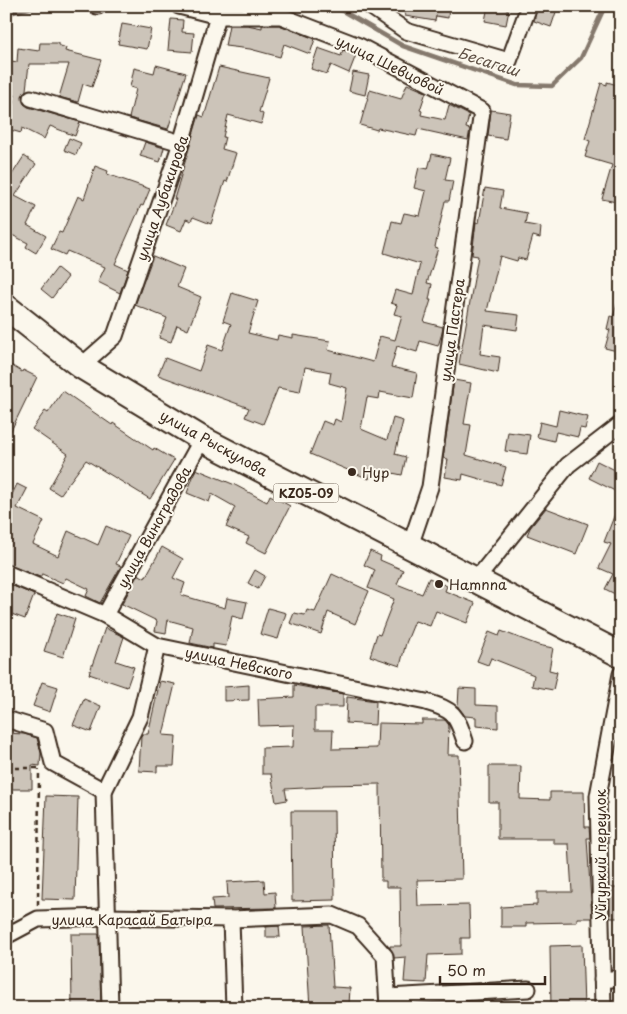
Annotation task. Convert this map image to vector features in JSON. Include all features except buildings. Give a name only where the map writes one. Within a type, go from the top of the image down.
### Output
[{"type":"main road","name":"улица Рыскулова","points":[[6,306],[82,366],[202,439],[621,655]]},
{"type":"street","name":"улица Шевцовой","points":[[179,6],[218,16],[281,16],[359,46],[482,111]]},
{"type":"street","points":[[370,6],[406,31],[508,61],[529,6]]},
{"type":"street","name":"улица Аубакирова","points":[[82,366],[115,336],[181,143],[218,16]]},
{"type":"street","points":[[31,98],[181,143]]},
{"type":"street","name":"улица Пастера","points":[[410,546],[430,487],[482,111]]},
{"type":"street","points":[[476,580],[568,465],[621,424]]},
{"type":"street","name":"улица Виноградова","points":[[105,615],[202,439]]},
{"type":"street","name":"улица Невского","points":[[6,573],[105,615],[157,646],[426,702],[445,708],[452,713],[459,724],[465,741]]},
{"type":"street","points":[[110,1008],[104,791],[140,716],[157,646]]},
{"type":"street","name":"Уйгуркий переулок","points":[[603,1008],[598,796],[621,674]]},
{"type":"street","points":[[6,719],[45,731],[54,763],[104,791]]},
{"type":"street","name":"улица Карасай Батыра","points":[[6,936],[38,919],[107,917],[231,919],[332,915],[358,926],[385,956],[388,1002],[528,989]]},
{"type":"street","name":"улица Карасай Батыра","points":[[231,919],[234,1008]]},
{"type":"street","points":[[602,980],[621,978]]},
{"type":"path","points":[[6,768],[39,769],[54,763]]},
{"type":"path","points":[[38,919],[39,769]]},
{"type":"waterway","name":"Бесагаш","points":[[6,14],[36,6]]},
{"type":"waterway","name":"Бесагаш","points":[[334,6],[403,46],[517,85],[552,86],[581,58],[605,6]]},
{"type":"place","name":"Hyp","points":[[352,472]]},
{"type":"place","name":"Hamnna","points":[[439,584]]}]
